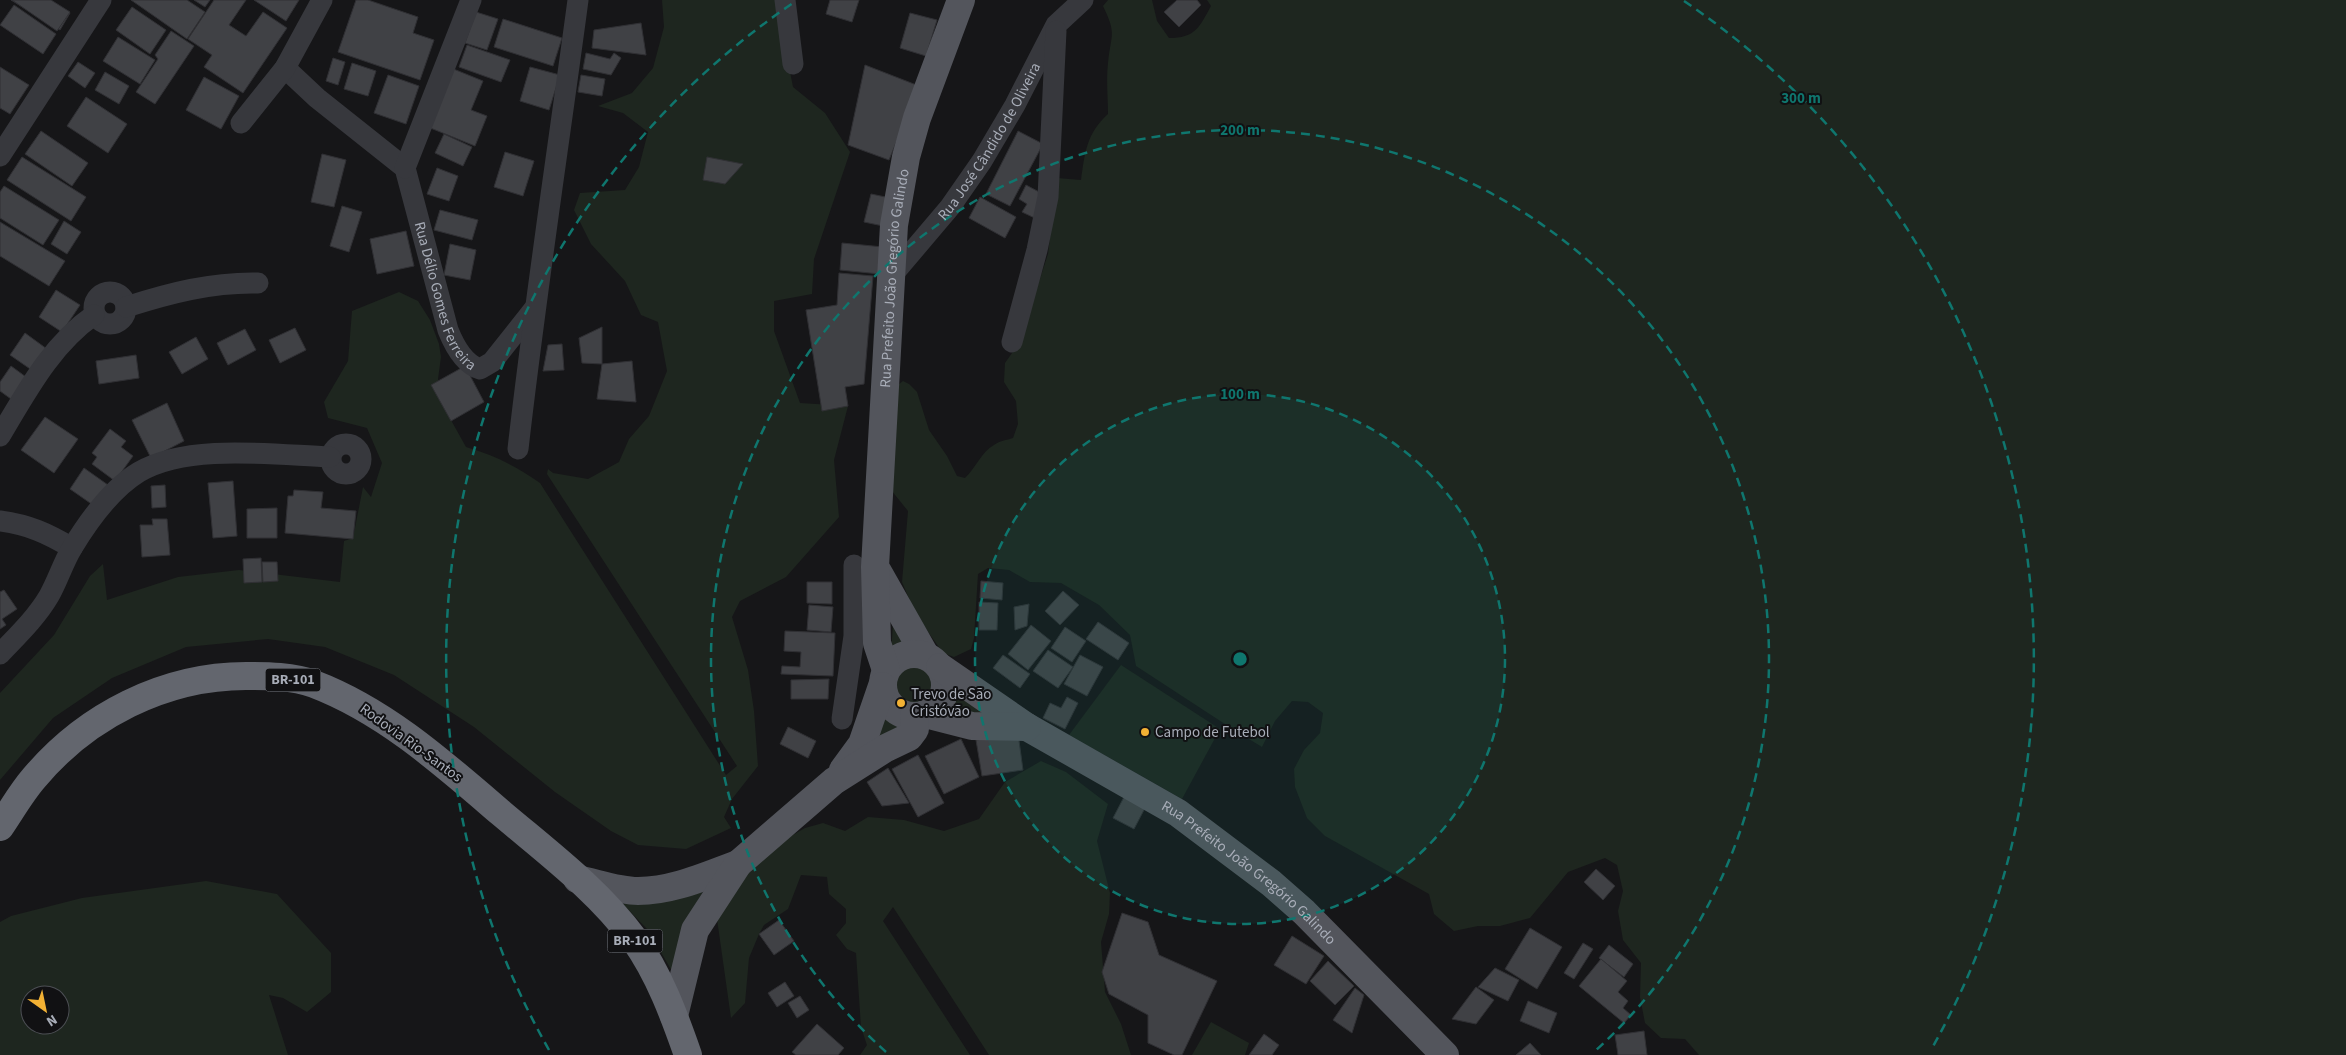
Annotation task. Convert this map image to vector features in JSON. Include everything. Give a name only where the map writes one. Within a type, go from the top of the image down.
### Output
[{"type":"highway","name":"Rodovia Rio-Santos","points":[[0,827],[33,779],[70,741],[106,717],[153,692],[192,680],[233,676],[270,676],[311,683],[365,707],[445,764],[577,879],[617,918],[652,968],[674,1016],[688,1055]]},
{"type":"main road","name":"Rua Prefeito João Gregório Galindo","points":[[884,678],[866,639],[864,566],[894,225],[906,156],[917,118],[961,0]]},
{"type":"main road","points":[[674,1016],[695,930],[738,864],[834,781],[886,748],[909,737],[915,729],[919,715],[940,703],[944,694],[944,676],[864,566]]},
{"type":"main road","points":[[834,781],[862,744],[884,678],[898,657],[916,654],[933,661]]},
{"type":"main road","name":"Rua Prefeito João Gregório Galindo","points":[[933,661],[1027,727],[1178,813],[1270,883],[1304,912],[1445,1055]]},
{"type":"main road","points":[[884,678],[889,704],[896,710],[972,726],[1027,727]]},
{"type":"main road","points":[[577,879],[636,891],[656,890],[676,886],[738,864]]},
{"type":"street","points":[[0,156],[101,0]]},
{"type":"street","points":[[241,124],[284,68],[322,0]]},
{"type":"street","points":[[284,68],[317,98],[405,168],[471,0]]},
{"type":"street","points":[[518,449],[534,309],[551,203],[578,0]]},
{"type":"street","points":[[785,0],[793,64]]},
{"type":"street","name":"Rua José Cândido de Oliveira","points":[[889,279],[950,207],[982,161],[1015,105],[1056,25],[1083,0]]},
{"type":"street","points":[[1012,342],[1037,250],[1048,197],[1056,25]]},
{"type":"street","name":"Rua Délio Gomes Ferreira","points":[[405,168],[448,330],[468,362],[480,368],[492,362],[534,309]]},
{"type":"street","points":[[0,436],[58,346],[75,328],[94,315],[100,322],[108,325],[116,324],[123,319],[126,307],[164,295],[206,286],[258,283]]},
{"type":"street","points":[[0,654],[33,619],[49,595],[72,548],[102,506],[116,490],[140,471],[170,459],[209,454],[330,457]]},
{"type":"street","points":[[0,521],[30,526],[48,533],[72,548]]},
{"type":"street","points":[[842,719],[866,639]]},
{"type":"shaded area","points":[[662,0],[776,0],[793,87],[825,113],[850,152],[814,259],[812,294],[774,301],[774,331],[800,403],[848,406],[834,460],[839,517],[786,577],[740,601],[732,617],[748,670],[754,711],[758,766],[732,799],[724,817],[731,828],[686,849],[638,845],[611,831],[555,792],[474,727],[394,675],[325,647],[268,639],[186,647],[112,678],[53,718],[0,780],[0,693],[54,635],[90,576],[103,564],[107,600],[178,577],[239,570],[340,582],[344,541],[353,538],[363,487],[371,497],[382,463],[367,428],[328,418],[324,402],[348,361],[352,311],[399,292],[418,301],[430,320],[439,344],[441,357],[438,379],[442,404],[466,447],[504,462],[540,483],[726,775],[737,766],[547,474],[548,469],[553,473],[588,479],[619,462],[629,439],[649,416],[667,371],[658,322],[641,315],[625,281],[591,244],[574,210],[580,193],[625,190],[639,167],[648,132],[623,113],[598,106],[632,93],[653,68],[664,27]]},
{"type":"shaded area","points":[[1108,0],[1152,0],[1157,21],[1169,38],[1178,38],[1191,34],[1199,26],[1211,6],[1207,0],[2346,0],[2346,1055],[1699,1055],[1685,1039],[1661,1038],[1645,1023],[1640,997],[1641,963],[1623,940],[1618,911],[1623,891],[1617,865],[1605,858],[1568,872],[1530,918],[1500,926],[1478,926],[1454,931],[1434,914],[1429,894],[1325,836],[1307,818],[1295,787],[1294,769],[1304,750],[1320,733],[1323,713],[1308,702],[1292,701],[1275,721],[1262,747],[1136,666],[1130,635],[1099,605],[1061,583],[1030,582],[1009,570],[988,568],[978,574],[974,638],[971,649],[954,657],[943,653],[916,615],[902,582],[908,511],[887,485],[895,387],[903,381],[917,392],[929,430],[947,456],[957,476],[965,478],[989,448],[998,442],[1013,438],[1018,424],[1016,401],[1004,382],[1005,363],[1019,343],[1048,254],[1057,178],[1081,180],[1088,144],[1095,129],[1108,114],[1107,69],[1112,29],[1103,6]]},
{"type":"shaded area","points":[[894,609],[914,646],[903,647],[891,653]]},
{"type":"shaded area","points":[[918,664],[926,667],[932,673],[935,685],[932,697],[926,703],[910,706],[902,703],[896,697],[893,681],[896,673],[902,667]]},
{"type":"shaded area","name":"Campo de Futebol","points":[[1121,665],[1220,729],[1182,799],[1069,735]]},
{"type":"shaded area","points":[[951,689],[989,711],[985,716],[942,714]]},
{"type":"shaded area","points":[[879,705],[892,720],[905,729],[859,756]]},
{"type":"shaded area","points":[[1041,761],[1066,772],[1108,804],[1097,841],[1110,893],[1109,914],[1101,942],[1105,992],[1121,1024],[1131,1055],[989,1055],[893,907],[883,921],[970,1055],[860,1055],[867,1045],[861,1027],[856,953],[847,949],[836,935],[846,923],[846,909],[829,894],[827,877],[801,875],[788,909],[764,925],[749,958],[745,1003],[731,1018],[717,919],[749,866],[770,848],[805,828],[823,823],[845,831],[868,817],[904,820],[944,831],[979,819],[1005,782]]},
{"type":"shaded area","points":[[206,881],[277,894],[331,953],[331,992],[307,1012],[283,998],[269,995],[288,1055],[0,1055],[0,922],[11,916],[82,898]]},
{"type":"shaded area","points":[[707,885],[696,904],[676,978],[648,930],[619,900]]},
{"type":"shaded area","points":[[1211,1022],[1249,1043],[1245,1055],[1192,1055]]},
{"type":"building","points":[[11,0],[48,0],[70,13],[60,30]]},
{"type":"building","points":[[12,0],[51,0],[70,12],[57,31]]},
{"type":"building","points":[[131,0],[187,0],[205,12],[187,39]]},
{"type":"building","points":[[194,0],[210,0],[205,7]]},
{"type":"building","points":[[214,0],[246,0],[229,25],[246,36],[263,12],[287,28],[243,93],[204,67],[212,55],[188,39]]},
{"type":"building","points":[[254,0],[299,0],[286,21]]},
{"type":"building","points":[[356,0],[368,0],[418,17],[413,33],[434,40],[420,80],[338,52]]},
{"type":"building","points":[[830,0],[859,0],[852,22],[826,14]]},
{"type":"building","points":[[1177,0],[1197,0],[1201,5],[1179,27],[1164,12]]},
{"type":"building","points":[[14,5],[56,34],[43,54],[0,25]]},
{"type":"building","points":[[132,7],[166,30],[150,54],[116,30]]},
{"type":"building","points":[[476,12],[498,19],[487,50],[465,43]]},
{"type":"building","points":[[910,13],[937,20],[926,56],[900,48]]},
{"type":"building","points":[[503,19],[562,38],[553,66],[494,47]]},
{"type":"building","points":[[641,23],[646,55],[592,48],[594,30]]},
{"type":"building","points":[[171,31],[194,46],[155,104],[136,92],[158,59],[155,55]]},
{"type":"building","points":[[118,37],[155,60],[140,84],[103,61]]},
{"type":"building","points":[[467,45],[510,60],[501,82],[459,67]]},
{"type":"building","points":[[586,53],[610,59],[614,53],[621,58],[611,75],[583,69]]},
{"type":"building","points":[[333,58],[345,62],[338,85],[326,81]]},
{"type":"building","points":[[78,62],[95,73],[85,88],[68,76]]},
{"type":"building","points":[[352,63],[376,71],[368,96],[344,89]]},
{"type":"building","points":[[865,65],[919,86],[889,160],[848,145]]},
{"type":"building","points":[[0,67],[29,85],[10,114],[0,108]]},
{"type":"building","points":[[530,67],[560,75],[549,110],[520,101]]},
{"type":"building","points":[[451,68],[483,81],[471,110],[487,116],[475,146],[428,127]]},
{"type":"building","points":[[105,72],[129,86],[119,104],[95,90]]},
{"type":"building","points":[[388,75],[419,86],[406,124],[374,113]]},
{"type":"building","points":[[581,75],[605,79],[602,96],[578,92]]},
{"type":"building","points":[[204,77],[239,96],[221,129],[186,110]]},
{"type":"building","points":[[86,97],[127,124],[108,153],[67,126]]},
{"type":"building","points":[[41,131],[88,163],[72,186],[25,154]]},
{"type":"building","points":[[1018,131],[1043,144],[1010,206],[986,194]]},
{"type":"building","points":[[444,134],[472,147],[463,166],[435,153]]},
{"type":"building","points":[[505,152],[534,161],[523,196],[494,187]]},
{"type":"building","points":[[322,154],[346,160],[334,207],[311,202]]},
{"type":"building","points":[[22,157],[86,197],[71,221],[7,180]]},
{"type":"building","points":[[707,157],[743,164],[725,184],[703,180]]},
{"type":"building","points":[[437,168],[458,176],[449,201],[427,194]]},
{"type":"building","points":[[1026,185],[1041,193],[1041,221],[1022,212],[1027,204],[1019,199]]},
{"type":"building","points":[[4,186],[59,220],[43,245],[0,218],[0,192]]},
{"type":"building","points":[[871,194],[895,199],[888,227],[864,222]]},
{"type":"building","points":[[980,197],[1016,217],[1005,238],[969,218]]},
{"type":"building","points":[[342,206],[362,212],[349,252],[330,246]]},
{"type":"building","points":[[440,210],[478,220],[472,240],[434,230]]},
{"type":"building","points":[[64,221],[81,232],[67,254],[51,244]]},
{"type":"building","points":[[0,222],[65,261],[49,286],[0,256]]},
{"type":"building","points":[[406,231],[414,266],[377,274],[370,239]]},
{"type":"building","points":[[842,243],[883,247],[880,274],[840,270]]},
{"type":"building","points":[[450,244],[476,250],[470,280],[444,275]]},
{"type":"building","points":[[839,273],[873,276],[864,384],[845,387],[848,406],[822,411],[806,310],[837,305]]},
{"type":"building","points":[[56,290],[80,305],[62,332],[39,317]]},
{"type":"building","points":[[602,327],[602,364],[582,363],[579,338]]},
{"type":"building","points":[[295,328],[306,350],[280,363],[269,340]]},
{"type":"building","points":[[245,329],[256,350],[228,365],[217,343]]},
{"type":"building","points":[[25,333],[51,352],[36,373],[10,355]]},
{"type":"building","points":[[196,337],[208,359],[182,374],[169,352]]},
{"type":"building","points":[[562,344],[564,370],[543,371],[548,345]]},
{"type":"building","points":[[136,355],[139,378],[99,384],[96,361]]},
{"type":"building","points":[[632,361],[636,402],[597,399],[602,364]]},
{"type":"building","points":[[11,366],[26,377],[11,399],[0,391],[0,382]]},
{"type":"building","points":[[465,366],[484,402],[451,421],[431,385]]},
{"type":"building","points":[[167,403],[184,441],[151,458],[132,420]]},
{"type":"building","points":[[45,417],[78,439],[54,473],[21,450]]},
{"type":"building","points":[[110,429],[126,441],[121,447],[133,456],[115,481],[92,464],[97,457],[92,453]]},
{"type":"building","points":[[84,468],[108,485],[93,505],[70,489]]},
{"type":"building","points":[[233,481],[237,536],[213,538],[208,483]]},
{"type":"building","points":[[165,485],[166,507],[152,508],[151,486]]},
{"type":"building","points":[[294,490],[323,492],[321,508],[356,511],[353,539],[285,533],[288,496],[293,496]]},
{"type":"building","points":[[277,508],[277,538],[247,538],[247,509]]},
{"type":"building","points":[[152,519],[167,519],[170,555],[142,557],[140,525],[153,525]]},
{"type":"building","points":[[261,558],[262,582],[244,583],[243,559]]},
{"type":"building","points":[[262,562],[277,562],[278,581],[263,582]]},
{"type":"building","points":[[981,581],[1003,583],[1002,600],[980,598]]},
{"type":"building","points":[[807,582],[832,582],[832,604],[807,603]]},
{"type":"building","points":[[4,590],[17,609],[2,619],[6,625],[0,629],[0,592]]},
{"type":"building","points":[[1063,591],[1079,605],[1060,625],[1045,611]]},
{"type":"building","points":[[979,602],[998,603],[997,630],[979,630]]},
{"type":"building","points":[[1029,604],[1027,626],[1015,630],[1014,607]]},
{"type":"building","points":[[809,605],[833,607],[831,632],[807,630]]},
{"type":"building","points":[[1098,622],[1129,643],[1118,660],[1086,639]]},
{"type":"building","points":[[1031,625],[1051,641],[1028,670],[1008,654]]},
{"type":"building","points":[[1065,627],[1086,641],[1072,662],[1051,648]]},
{"type":"building","points":[[785,631],[835,633],[833,676],[781,674],[782,666],[800,667],[801,652],[784,651]]},
{"type":"building","points":[[1048,650],[1073,667],[1058,688],[1033,671]]},
{"type":"building","points":[[1003,655],[1030,674],[1020,688],[993,668]]},
{"type":"building","points":[[1080,655],[1103,667],[1087,696],[1064,684]]},
{"type":"building","points":[[829,679],[828,699],[791,699],[791,680]]},
{"type":"building","points":[[1067,697],[1078,703],[1065,729],[1043,718],[1050,703],[1061,708]]},
{"type":"building","points":[[788,727],[816,741],[808,758],[780,744]]},
{"type":"building","points":[[1018,733],[1023,770],[982,776],[976,740]]},
{"type":"building","points":[[961,739],[979,777],[944,794],[925,756]]},
{"type":"building","points":[[918,755],[944,803],[918,817],[892,769]]},
{"type":"building","points":[[888,768],[909,803],[882,806],[867,782]]},
{"type":"building","points":[[1124,797],[1145,808],[1134,829],[1113,818]]},
{"type":"building","points":[[1596,869],[1615,886],[1603,900],[1584,882]]},
{"type":"building","points":[[1122,913],[1148,922],[1159,955],[1217,981],[1182,1055],[1174,1055],[1148,1043],[1148,1015],[1109,994],[1102,972]]},
{"type":"building","points":[[779,920],[794,941],[774,955],[759,934]]},
{"type":"building","points":[[1530,928],[1562,947],[1537,989],[1505,969]]},
{"type":"building","points":[[1292,936],[1324,956],[1306,984],[1274,965]]},
{"type":"building","points":[[1583,943],[1593,949],[1574,979],[1564,973]]},
{"type":"building","points":[[1609,945],[1633,964],[1624,977],[1599,958]]},
{"type":"building","points":[[1601,959],[1627,981],[1618,992],[1628,1001],[1623,1008],[1631,1015],[1624,1023],[1579,986]]},
{"type":"building","points":[[1328,961],[1354,986],[1335,1005],[1310,981]]},
{"type":"building","points":[[1495,968],[1519,980],[1508,1001],[1478,987]]},
{"type":"building","points":[[785,982],[794,996],[777,1007],[768,993]]},
{"type":"building","points":[[1476,987],[1494,1000],[1476,1024],[1452,1019]]},
{"type":"building","points":[[1355,988],[1364,995],[1352,1033],[1333,1020]]},
{"type":"building","points":[[800,996],[809,1010],[797,1018],[788,1003]]},
{"type":"building","points":[[1528,1001],[1557,1013],[1549,1033],[1520,1021]]},
{"type":"building","points":[[817,1024],[844,1048],[838,1055],[796,1055],[792,1052]]},
{"type":"building","points":[[1644,1031],[1647,1055],[1618,1055],[1615,1035]]},
{"type":"building","points":[[1264,1034],[1279,1045],[1272,1055],[1249,1055]]},
{"type":"building","points":[[1530,1043],[1541,1055],[1516,1055]]},
{"type":"place","name":"Trevo de São Cristóvão","points":[[901,703]]},
{"type":"place","name":"Campo de Futebol","points":[[1145,732]]}]
